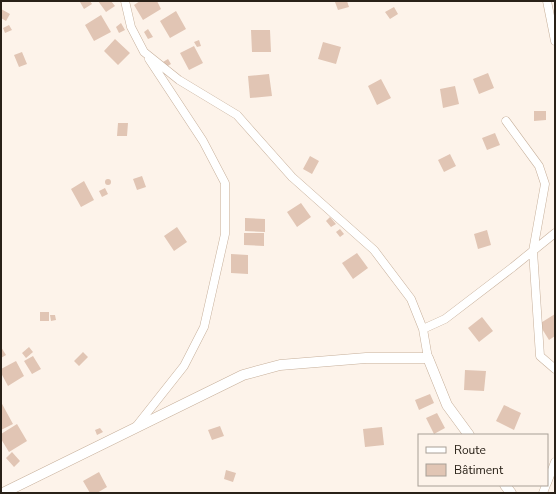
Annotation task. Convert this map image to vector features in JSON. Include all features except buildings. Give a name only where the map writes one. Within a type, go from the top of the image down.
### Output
[{"type":"street","points":[[125,1],[131,27],[144,52],[203,141],[224,183],[225,234],[204,327],[184,366],[134,428]]},
{"type":"street","points":[[547,1],[555,41]]},
{"type":"street","points":[[144,52],[179,80],[237,115],[292,177],[374,250],[410,300],[424,329],[428,358],[447,405],[468,434]]},
{"type":"street","points":[[506,121],[539,166],[545,184],[533,251],[540,356],[555,369]]},
{"type":"street","points":[[424,329],[445,319],[513,268],[555,233]]},
{"type":"street","points":[[3,493],[243,375],[280,365],[366,358],[428,358]]},
{"type":"street","points":[[548,481],[555,462]]}]
